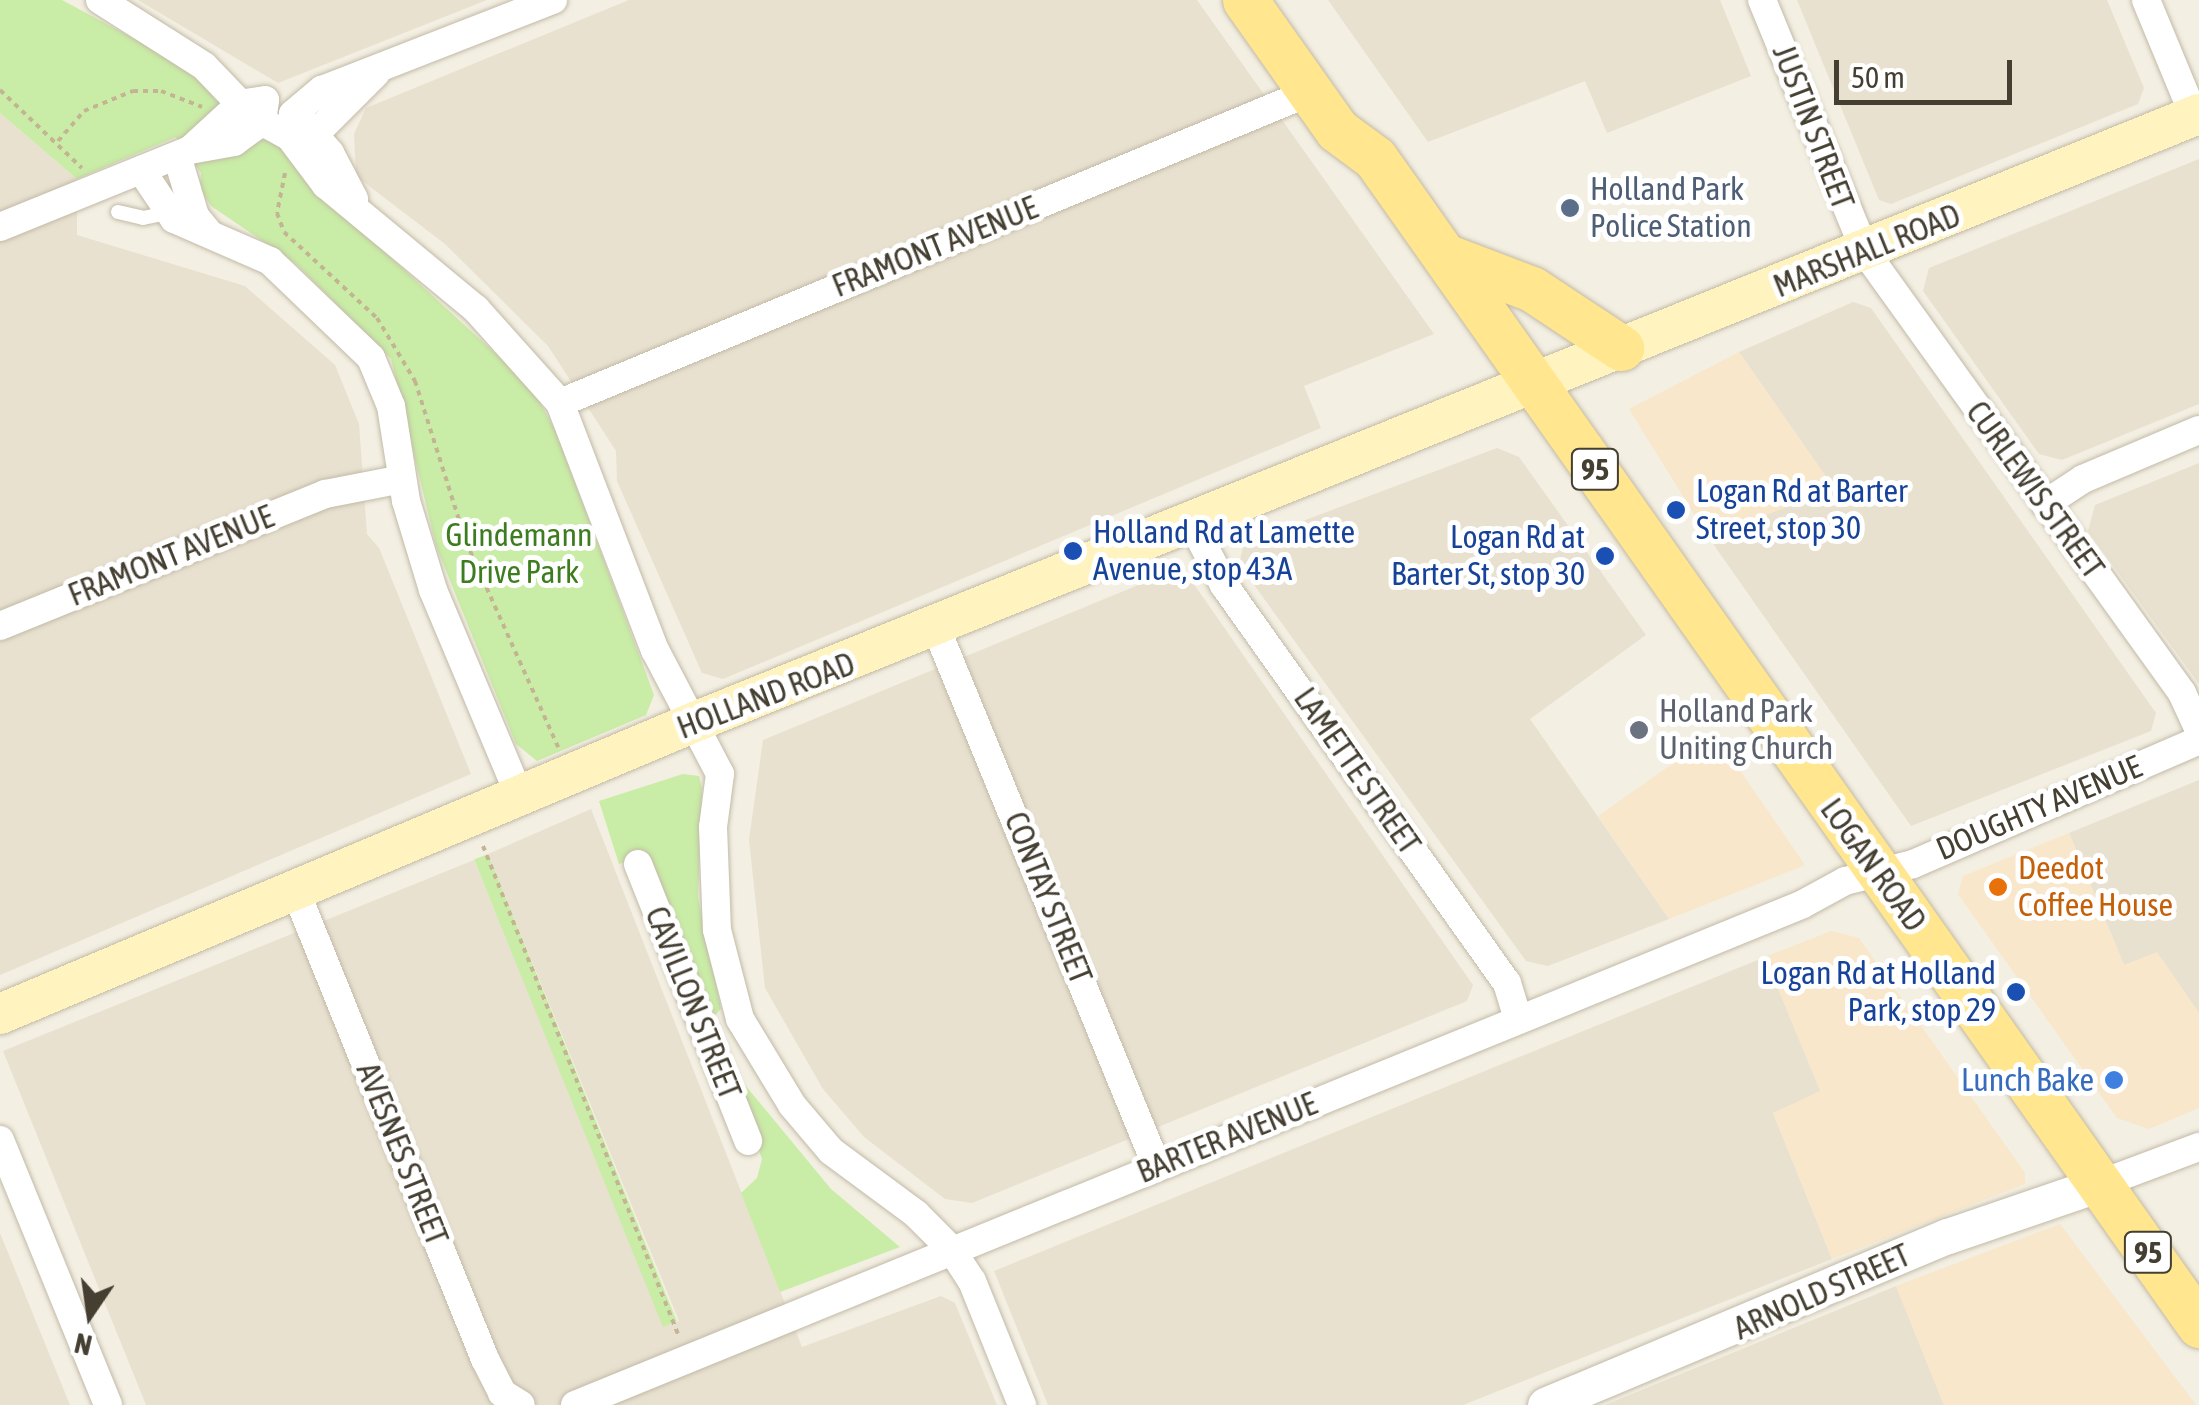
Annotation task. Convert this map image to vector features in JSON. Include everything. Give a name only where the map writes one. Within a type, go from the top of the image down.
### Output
[{"type":"main road","name":"LOGAN ROAD","points":[[1246,0],[1337,130],[1375,158],[2199,1325]]},
{"type":"main road","name":"LOGAN ROAD","points":[[1282,0],[1362,112],[1375,158]]},
{"type":"main road","name":"MARSHALL ROAD","points":[[1534,384],[1866,253],[2197,115]]},
{"type":"main road","points":[[1445,256],[1532,289],[1622,348]]},
{"type":"main road","name":"HOLLAND ROAD","points":[[0,1014],[519,795],[937,630],[1534,384]]},
{"type":"street","points":[[100,0],[204,66],[240,79],[256,109],[299,128],[358,206],[476,309],[560,402]]},
{"type":"street","points":[[299,128],[322,90],[376,73],[553,0]]},
{"type":"street","name":"JUSTIN STREET","points":[[1762,0],[1866,253]]},
{"type":"street","points":[[2146,0],[2197,115]]},
{"type":"street","name":"FRAMONT AVENUE","points":[[560,402],[1310,92]]},
{"type":"street","points":[[0,227],[184,153],[234,142],[256,109]]},
{"type":"street","points":[[184,153],[195,216],[209,234]]},
{"type":"street","points":[[141,170],[167,213],[270,261],[365,348],[388,395],[402,479],[433,590],[519,795]]},
{"type":"street","name":"CURLEWIS STREET","points":[[1866,253],[2182,694],[2199,730]]},
{"type":"street","name":"CAVILLON STREET","points":[[560,402],[655,650],[697,722],[720,774],[713,828],[718,930],[744,1027],[792,1105],[831,1151],[916,1214],[951,1249],[972,1281],[1022,1405]]},
{"type":"street","points":[[2046,504],[2082,479],[2199,430]]},
{"type":"street","name":"FRAMONT AVENUE","points":[[0,626],[324,494],[402,479]]},
{"type":"street","name":"LAMETTE STREET","points":[[1193,525],[1224,585],[1507,982],[1518,1019]]},
{"type":"street","name":"CONTAY STREET","points":[[937,630],[1158,1167]]},
{"type":"street","name":"DOUGHTY AVENUE","points":[[1879,873],[2199,740]]},
{"type":"street","name":"CAVILLON STREET","points":[[638,864],[748,1141]]},
{"type":"street","name":"BARTER AVENUE","points":[[575,1405],[1803,904],[1845,881],[1879,873]]},
{"type":"street","name":"AVESNES STREET","points":[[296,892],[485,1358],[502,1393],[521,1405]]},
{"type":"street","points":[[709,1043],[744,1027]]},
{"type":"street","points":[[0,1140],[108,1405]]},
{"type":"street","points":[[2100,1184],[2199,1147]]},
{"type":"street","name":"ARNOLD STREET","points":[[1546,1405],[1985,1221],[2100,1184]]},
{"type":"lane","points":[[118,212],[143,218],[167,213]]},
{"type":"path","points":[[0,90],[58,141],[93,190]]},
{"type":"path","points":[[58,141],[84,111],[133,91],[161,91],[208,110]]},
{"type":"path","points":[[474,817],[688,1360]]},
{"type":"shaded area","points":[[138,0],[487,0],[278,83]]},
{"type":"shaded area","points":[[629,0],[1197,0],[1434,334],[1304,386],[1321,428],[723,679],[702,673],[617,481],[616,451],[548,346],[445,244],[356,176],[354,134],[366,108]]},
{"type":"shaded area","points":[[1328,0],[1720,0],[1751,76],[1607,133],[1585,81],[1428,142]]},
{"type":"shaded area","points":[[1797,0],[2107,0],[2144,88],[2138,104],[1891,204],[1879,200]]},
{"type":"shaded area","points":[[0,113],[77,179],[77,235],[245,286],[335,365],[359,424],[367,534],[379,548],[471,774],[0,975]]},
{"type":"shaded area","points":[[2199,159],[2199,404],[2062,460],[2039,454],[1923,291],[1929,268]]},
{"type":"shaded area","points":[[1853,302],[1871,308],[2156,713],[2151,731],[1911,826],[1709,538],[1833,487],[1739,352]]},
{"type":"shaded area","points":[[1739,352],[1834,488],[1709,538],[1629,409]]},
{"type":"shaded area","points":[[1497,448],[1519,457],[1646,635],[1530,719],[1669,919],[1548,966],[1526,961],[1239,564],[1244,543]]},
{"type":"shaded area","points":[[2199,463],[2199,684],[2088,531],[2095,505]]},
{"type":"shaded area","points":[[1182,567],[1473,985],[1467,1001],[972,1203],[945,1199],[864,1137],[823,1089],[765,988],[749,840],[763,740]]},
{"type":"shaded area","points":[[1715,734],[1805,865],[1669,919],[1598,816]]},
{"type":"shaded area","points":[[2199,780],[2199,1013],[2157,953],[2124,965],[2069,833]]},
{"type":"shaded area","points":[[591,809],[802,1347],[941,1296],[955,1303],[997,1405],[146,1405],[3,1051],[474,860],[666,1325],[679,1321],[488,854]]},
{"type":"shaded area","points":[[2069,833],[2124,965],[2157,952],[2199,1013],[2199,1108],[2149,1129],[2117,1118],[1958,894],[1963,876]]},
{"type":"shaded area","points":[[1831,931],[1859,938],[2025,1173],[2025,1184],[1832,1259],[1773,1113],[1820,1091],[1765,957]]},
{"type":"shaded area","points":[[1765,957],[1821,1092],[1773,1113],[1832,1259],[1463,1405],[1048,1405],[994,1271]]},
{"type":"shaded area","points":[[2060,1224],[2196,1405],[1944,1405],[1896,1286]]},
{"type":"shaded area","points":[[0,1233],[70,1405],[0,1405]]},
{"type":"shaded area","points":[[1896,1286],[1944,1405],[1605,1405]]},
{"type":"green space","name":"Glindemann Drive Park","points":[[0,0],[62,0],[196,72],[215,99],[260,140],[275,139],[328,200],[530,385],[556,431],[654,695],[646,715],[537,761],[516,744],[436,546],[391,359],[295,263],[211,206],[200,189],[201,173],[176,137],[77,179],[0,113]]},
{"type":"green space","points":[[683,774],[699,776],[702,789],[698,897],[721,1009],[715,1015],[647,854],[619,864],[599,801]]},
{"type":"green space","points":[[488,854],[677,1321],[663,1327],[474,860]]},
{"type":"green space","points":[[731,1068],[831,1189],[900,1247],[780,1292],[741,1193],[757,1178],[762,1159]]},
{"type":"place","name":"Holland Park Police Station","points":[[1570,208]]},
{"type":"place","name":"Logan Rd at Barter Street, stop 30","points":[[1676,510]]},
{"type":"place","name":"Holland Rd at Lamette Avenue, stop 43A","points":[[1073,551]]},
{"type":"place","name":"Logan Rd at Barter St, stop 30","points":[[1605,556]]},
{"type":"place","name":"Holland Park Uniting Church","points":[[1639,730]]},
{"type":"place","name":"Deedot Coffee House","points":[[1998,887]]},
{"type":"place","name":"Logan Rd at Holland Park, stop 29","points":[[2016,992]]},
{"type":"place","name":"Lunch Bake","points":[[2114,1080]]}]
